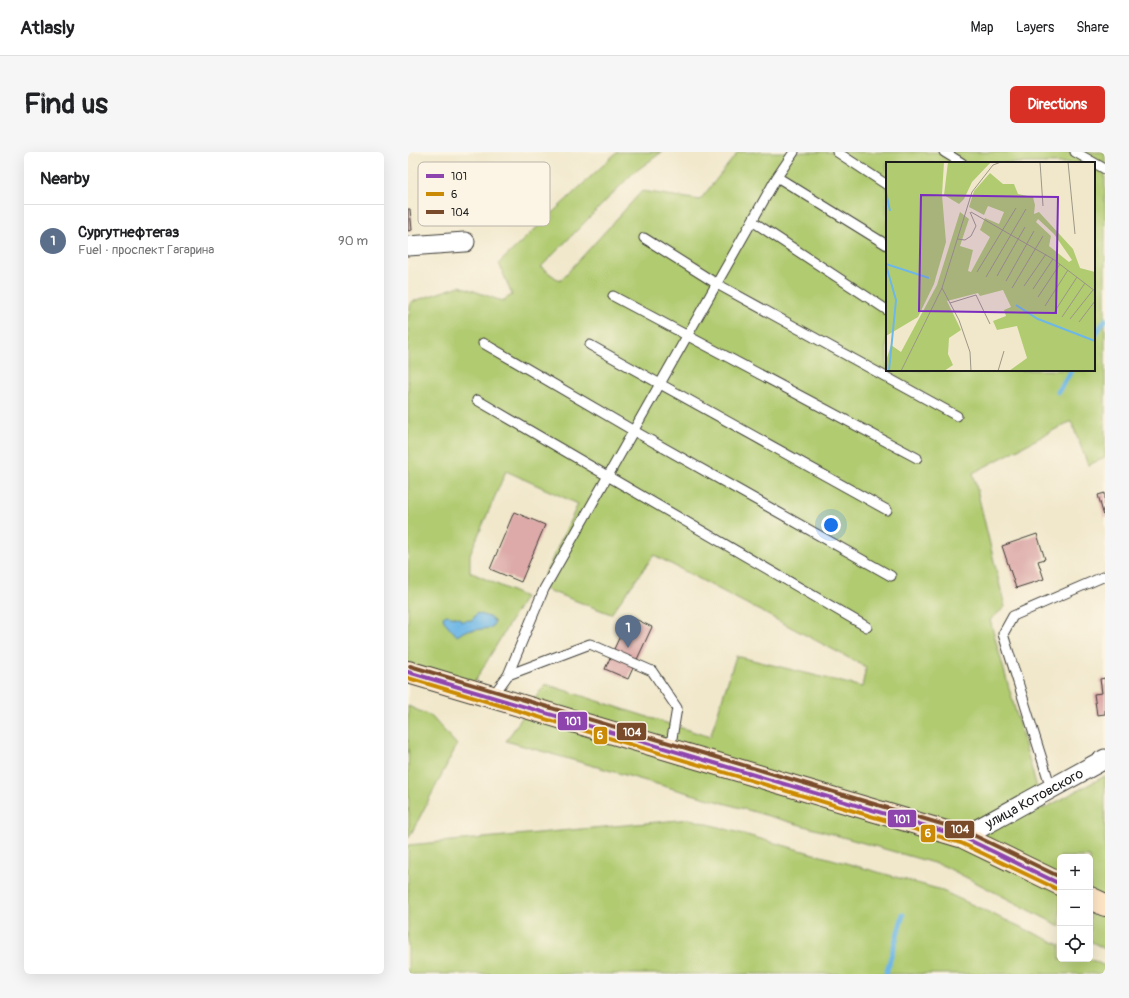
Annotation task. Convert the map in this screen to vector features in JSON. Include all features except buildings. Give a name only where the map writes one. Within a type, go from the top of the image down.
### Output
[{"type":"main road","points":[[408,672],[963,837],[1057,883]]},
{"type":"main road","points":[[1093,899],[1105,905]]},
{"type":"street","points":[[408,246],[464,242]]},
{"type":"street","name":"улица Котовского","points":[[963,837],[1105,759]]},
{"type":"lane","points":[[492,697],[508,675],[544,589],[777,177],[794,152]]},
{"type":"lane","points":[[837,152],[886,183]]},
{"type":"lane","points":[[944,152],[960,162]]},
{"type":"lane","points":[[1076,152],[1093,162]]},
{"type":"lane","points":[[1095,163],[1105,169]]},
{"type":"lane","points":[[777,177],[886,244]]},
{"type":"lane","points":[[752,221],[886,309]]},
{"type":"lane","points":[[644,238],[717,284],[957,416]]},
{"type":"lane","points":[[613,296],[917,458]]},
{"type":"lane","points":[[483,343],[634,431],[891,576]]},
{"type":"lane","points":[[590,345],[887,510]]},
{"type":"lane","points":[[477,400],[867,627]]},
{"type":"lane","points":[[1051,788],[1004,634],[1014,616],[1105,576]]},
{"type":"lane","points":[[508,675],[590,644],[652,671],[677,708],[670,750]]},
{"type":"green space","points":[[617,152],[662,152],[632,174],[541,267],[560,281],[642,191],[700,200],[738,152],[1105,152],[1105,458],[1088,465],[1071,421],[973,473],[1005,607],[990,620],[1043,809],[1105,776],[1105,949],[1093,943],[1093,854],[1057,854],[1057,924],[944,866],[506,741],[545,684],[710,737],[736,656],[862,687],[866,667],[654,555],[611,614],[539,587],[578,504],[506,471],[470,554],[470,572],[525,597],[474,683],[408,663],[408,320],[411,302],[460,286],[502,301],[512,295],[499,263],[538,226],[550,226],[550,215]]},
{"type":"green space","points":[[408,706],[431,716],[457,745],[409,838]]},
{"type":"green space","points":[[690,819],[938,889],[1057,944],[1057,962],[1093,962],[1093,960],[1105,966],[1105,974],[408,974],[408,845]]},
{"type":"water","points":[[477,613],[489,617],[495,622],[491,628],[465,631],[457,636],[444,621],[443,617],[447,615],[460,618],[461,621],[472,620]]},
{"type":"waterway","points":[[1095,335],[1105,320]]},
{"type":"waterway","points":[[1058,392],[1071,371]]},
{"type":"waterway","points":[[886,974],[903,915]]},
{"type":"transit line","name":"104","points":[[410,666],[965,831],[1057,876]]},
{"type":"transit line","name":"101","points":[[408,672],[963,837],[1057,883]]},
{"type":"transit line","name":"6","points":[[408,678],[961,843],[1057,889]]},
{"type":"place","name":"Сургутнефтегаз","points":[[628,648]]}]
